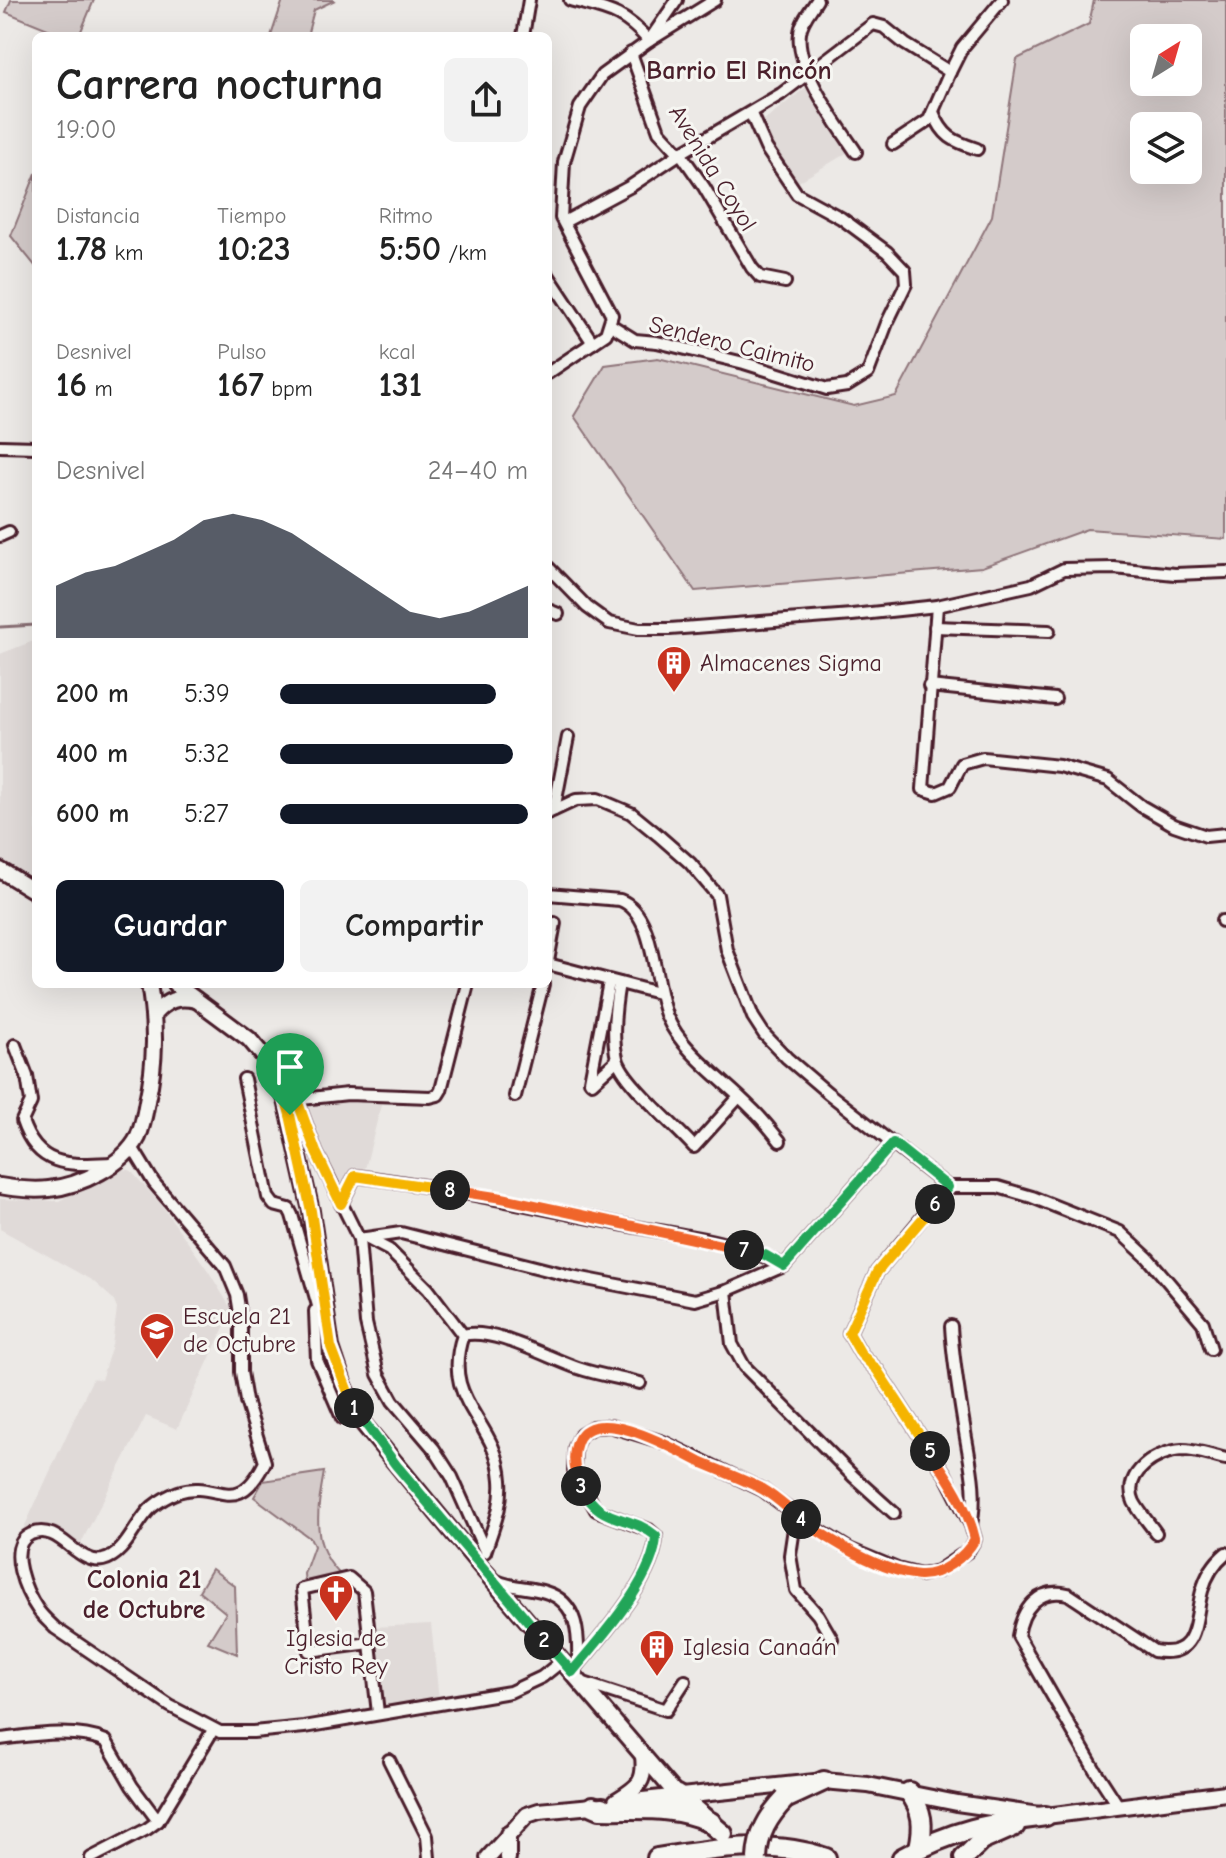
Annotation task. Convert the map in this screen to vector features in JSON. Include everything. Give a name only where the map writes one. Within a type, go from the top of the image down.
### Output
[{"type":"highway","points":[[757,1858],[761,1833],[770,1815],[785,1799],[824,1781]]},
{"type":"highway","points":[[909,1792],[920,1807],[923,1821],[919,1848]]},
{"type":"highway","points":[[602,1805],[600,1809],[688,1812],[717,1828],[677,1795]]},
{"type":"highway","points":[[902,1858],[950,1834],[988,1823],[1046,1816]]},
{"type":"highway","points":[[964,1858],[981,1841],[1046,1816]]},
{"type":"highway","points":[[657,1858],[713,1848],[734,1848],[783,1849],[826,1858]]},
{"type":"street","points":[[524,32],[529,0]]},
{"type":"street","points":[[570,0],[619,14],[633,22],[649,41]]},
{"type":"street","points":[[649,41],[677,0]]},
{"type":"street","points":[[552,370],[606,334],[611,325],[609,304],[564,222],[561,199],[564,162],[580,107],[602,75],[715,0]]},
{"type":"street","points":[[817,0],[799,34],[807,72],[856,152]]},
{"type":"street","points":[[893,144],[922,127],[933,112],[962,48],[1002,0]]},
{"type":"street","points":[[564,222],[751,114],[873,24],[884,27],[950,72]]},
{"type":"street","name":"Avenida Coyol","points":[[631,53],[659,131],[704,187],[752,268],[760,277],[785,282]]},
{"type":"street","points":[[933,112],[937,123],[952,141],[977,149]]},
{"type":"street","name":"Sendero Caimito","points":[[611,325],[635,340],[657,342],[744,363],[827,389],[847,386],[862,379],[872,365],[887,323],[906,284],[901,265],[841,218],[797,194],[766,148],[751,114]]},
{"type":"street","points":[[552,281],[593,343]]},
{"type":"street","points":[[0,446],[32,447]]},
{"type":"street","points":[[552,571],[587,607],[609,623],[639,629],[937,606],[1031,585],[1064,569],[1114,568],[1175,574],[1226,572]]},
{"type":"street","points":[[937,606],[923,789],[936,793],[950,787],[962,764],[983,758],[1059,766],[1108,780],[1141,806],[1174,825],[1206,836],[1226,834]]},
{"type":"street","points":[[935,627],[1049,631]]},
{"type":"street","points":[[929,686],[1055,699]]},
{"type":"street","points":[[552,807],[568,737]]},
{"type":"street","points":[[552,811],[576,800],[598,799],[631,813],[690,863],[717,895],[727,950],[753,1017],[764,1034],[828,1093],[948,1187],[998,1187],[1120,1232],[1148,1258],[1203,1323],[1211,1349]]},
{"type":"street","points":[[0,870],[32,890]]},
{"type":"street","points":[[552,894],[630,903],[641,918],[658,993],[668,1020],[682,1039],[780,1141]]},
{"type":"street","points":[[552,940],[555,923]]},
{"type":"street","points":[[552,964],[658,993]]},
{"type":"street","points":[[614,983],[617,1060],[627,1076],[694,1147],[739,1097]]},
{"type":"street","points":[[614,983],[590,1081],[592,1083],[617,1060]]},
{"type":"street","points":[[0,1186],[20,1190],[51,1189],[81,1180],[113,1163],[132,1147],[141,1129],[154,1073],[156,1044],[150,988]]},
{"type":"street","points":[[181,988],[249,1039],[272,1066],[292,1100],[341,1204],[362,1238],[366,1323],[378,1374],[393,1401],[434,1449],[452,1477],[485,1551],[487,1574]]},
{"type":"street","points":[[292,1100],[348,1094],[438,1095],[467,988]]},
{"type":"street","points":[[515,1096],[542,988]]},
{"type":"street","points":[[154,1014],[164,1003],[174,999],[198,1000]]},
{"type":"street","points":[[15,1045],[27,1076],[31,1102],[22,1121],[28,1138],[44,1154],[68,1165],[113,1163]]},
{"type":"street","points":[[244,1079],[268,1197],[274,1205],[289,1209],[292,1215],[315,1301],[343,1383],[360,1420],[487,1574],[573,1670],[677,1795]]},
{"type":"street","points":[[292,1100],[331,1347]]},
{"type":"street","points":[[362,1238],[401,1233],[571,1276],[695,1300],[726,1291],[784,1266],[893,1143]]},
{"type":"street","points":[[132,1147],[154,1183],[225,1266],[237,1295],[241,1320],[241,1372],[246,1401],[265,1462],[255,1482],[242,1491],[223,1495],[201,1488],[179,1492],[153,1506],[112,1556],[93,1560],[57,1537],[43,1532],[31,1534],[23,1540],[18,1555],[29,1596],[55,1628],[170,1706],[213,1730],[253,1732],[304,1727],[510,1692],[542,1677],[573,1670],[666,1710],[685,1681]]},
{"type":"street","points":[[341,1204],[355,1176],[396,1181],[502,1198],[687,1237],[765,1255],[784,1266]]},
{"type":"street","points":[[573,1670],[635,1589],[656,1547],[656,1536],[649,1530],[596,1510],[574,1470],[575,1447],[581,1434],[593,1427],[610,1426],[663,1442],[763,1490],[851,1550],[879,1563],[921,1575],[938,1571],[968,1551],[975,1539],[971,1525],[945,1474],[849,1333],[877,1272],[948,1187]]},
{"type":"street","points":[[362,1238],[389,1250],[428,1289],[463,1335]]},
{"type":"street","points":[[726,1291],[732,1344],[744,1366],[894,1513]]},
{"type":"street","points":[[315,1301],[317,1360],[342,1418]]},
{"type":"street","points":[[951,1326],[953,1357],[972,1471],[974,1509],[971,1525]]},
{"type":"street","points":[[463,1335],[475,1332],[581,1370],[640,1383]]},
{"type":"street","points":[[463,1335],[457,1353],[456,1374],[463,1395],[489,1436],[501,1476],[502,1502],[485,1551]]},
{"type":"street","points":[[1156,1533],[1134,1500],[1132,1487],[1144,1465],[1173,1451],[1187,1450],[1226,1459]]},
{"type":"street","points":[[796,1515],[790,1555],[796,1590],[818,1615],[832,1639]]},
{"type":"street","points":[[1119,1807],[1018,1636],[1025,1610],[1047,1594],[1068,1594],[1154,1651],[1165,1653],[1190,1642],[1208,1576],[1226,1553]]},
{"type":"street","points":[[487,1574],[522,1589],[547,1592],[563,1601],[574,1617],[579,1639],[573,1670]]},
{"type":"street","points":[[370,1643],[309,1651],[302,1589],[349,1578],[364,1591],[370,1643],[378,1713]]},
{"type":"street","points":[[91,1858],[158,1821],[213,1730]]},
{"type":"street","points":[[0,1739],[43,1733],[95,1737],[106,1741],[132,1786],[158,1821]]},
{"type":"street","points":[[602,1805],[640,1784],[645,1771],[643,1755]]},
{"type":"street","points":[[389,1760],[427,1836],[429,1858]]},
{"type":"street","points":[[644,1800],[658,1780],[656,1770]]},
{"type":"street","points":[[488,1858],[527,1815],[539,1811],[824,1781],[858,1783],[957,1803],[1046,1816],[1226,1793]]},
{"type":"street","points":[[508,1834],[508,1858]]},
{"type":"shaded area","points":[[11,0],[94,0],[81,32],[55,32],[6,12]]},
{"type":"shaded area","points":[[283,0],[335,0],[314,10],[308,32],[272,32]]},
{"type":"shaded area","points":[[1094,0],[1226,0],[1226,539],[1087,529],[982,567],[695,591],[574,416],[605,365],[658,358],[854,406],[896,396],[992,216],[1017,59],[1089,24]]},
{"type":"shaded area","points":[[814,81],[855,148],[795,184],[759,124]]},
{"type":"shaded area","points":[[32,183],[32,262],[11,236]]},
{"type":"shaded area","points":[[32,642],[32,877],[0,859],[0,654]]},
{"type":"shaded area","points":[[383,1097],[365,1169],[355,1170],[341,1197],[302,1104]]},
{"type":"shaded area","name":"Escuela 21 de Octubre","points":[[117,1169],[130,1170],[160,1203],[232,1310],[177,1429],[146,1416],[76,1553],[48,1529],[22,1532],[93,1378],[101,1380],[112,1345],[117,1309],[113,1299],[93,1281],[0,1229],[0,1199],[59,1201]]},
{"type":"shaded area","points":[[324,1472],[318,1528],[325,1554],[343,1577],[305,1585],[304,1574],[314,1546],[311,1539],[254,1497],[263,1481]]},
{"type":"shaded area","points":[[212,1569],[235,1586],[237,1654],[208,1642],[226,1613],[199,1591]]},
{"type":"shaded area","points":[[431,1624],[439,1700],[380,1710],[373,1627]]},
{"type":"waterway","points":[[0,627],[32,625]]},
{"type":"place","name":"Almacenes Sigma","points":[[674,694]]},
{"type":"place","name":"Escuela 21 de Octubre","points":[[157,1361]]},
{"type":"place","name":"Iglesia de Cristo Rey","points":[[336,1623]]},
{"type":"place","name":"Iglesia Canaán","points":[[657,1678]]},
{"type":"district","name":"Barrio El Rincón","points":[[739,70]]},
{"type":"district","name":"Colonia 21 de Octubre","points":[[144,1594]]},
{"type":"route","points":[[286,1100],[297,1100],[316,1152],[341,1204],[355,1176],[396,1181],[502,1198],[733,1247],[765,1255],[784,1266],[893,1143],[948,1187],[877,1272],[849,1333],[945,1474],[971,1525],[975,1539],[968,1551],[938,1571],[921,1575],[897,1569],[851,1550],[807,1523],[763,1490],[663,1442],[610,1426],[593,1427],[581,1434],[575,1447],[574,1470],[584,1492],[596,1510],[649,1530],[656,1536],[656,1547],[635,1589],[572,1672],[396,1465],[360,1420],[351,1403],[331,1347],[311,1211],[290,1115],[286,1100]]}]
